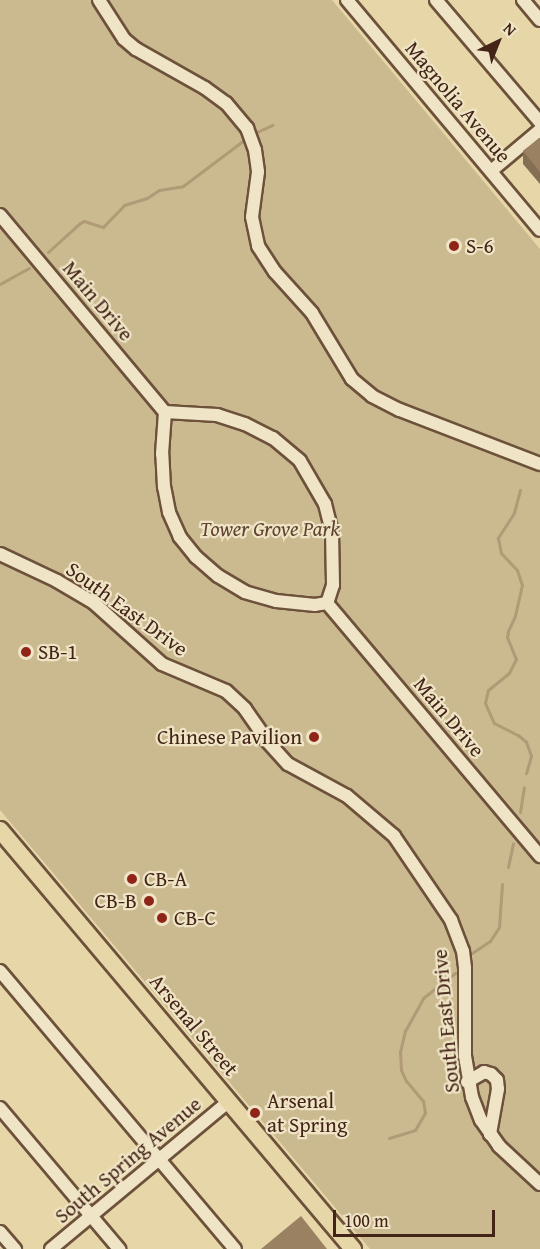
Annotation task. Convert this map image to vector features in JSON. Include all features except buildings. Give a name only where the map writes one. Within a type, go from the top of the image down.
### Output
[{"type":"main road","name":"Arsenal Street","points":[[0,830],[353,1249]]},
{"type":"street","points":[[99,0],[130,44],[226,103],[247,128],[255,150],[258,172],[252,218],[258,246],[275,272],[312,313],[352,379],[372,396],[400,410],[540,464]]},
{"type":"street","name":"Magnolia Avenue","points":[[347,0],[540,230]]},
{"type":"street","points":[[436,0],[540,122]]},
{"type":"street","points":[[523,0],[540,20]]},
{"type":"street","points":[[491,171],[540,130]]},
{"type":"street","name":"Main Drive","points":[[0,215],[165,412]]},
{"type":"street","points":[[165,412],[217,416],[245,424],[273,438],[300,461],[315,482],[325,504],[332,532],[333,585],[327,603],[315,605],[276,601],[245,592],[218,576],[196,557],[180,537],[169,512],[164,487],[162,454],[165,412]]},
{"type":"street","name":"South East Drive","points":[[0,554],[57,581],[93,603],[162,664],[226,691],[245,709],[267,741],[288,764],[347,796],[394,836],[451,920],[463,951],[467,1082],[481,1120],[508,1157],[540,1184]]},
{"type":"street","name":"Main Drive","points":[[327,603],[540,856]]},
{"type":"street","points":[[0,971],[235,1249]]},
{"type":"street","points":[[467,1082],[484,1072],[491,1074],[497,1080],[498,1089],[490,1134]]},
{"type":"street","name":"South Spring Avenue","points":[[51,1249],[229,1101]]},
{"type":"street","points":[[0,1108],[119,1249]]},
{"type":"street","points":[[0,1232],[15,1249]]},
{"type":"green space","name":"Tower Grove Park","points":[[0,0],[332,0],[540,249],[540,1249],[370,1249],[0,810]]},
{"type":"waterway","points":[[257,132],[272,125]]},
{"type":"waterway","points":[[48,252],[84,221],[103,227],[124,205],[147,198],[159,190],[183,186],[244,140]]},
{"type":"waterway","points":[[0,284],[29,268]]},
{"type":"waterway","points":[[520,490],[514,513],[498,538],[501,553],[517,570],[522,585],[515,616],[507,637],[516,659],[509,673],[488,690],[485,703],[494,723],[518,735],[526,742],[531,756],[526,773]]},
{"type":"waterway","points":[[520,812],[524,787]]},
{"type":"waterway","points":[[508,867],[513,844]]},
{"type":"waterway","points":[[472,953],[490,941],[499,927],[502,884]]},
{"type":"waterway","points":[[389,1138],[415,1130],[425,1113],[423,1101],[406,1081],[401,1070],[400,1052],[405,1031],[423,998],[455,973]]},
{"type":"place","name":"S-6","points":[[454,246]]},
{"type":"place","name":"SB-1","points":[[26,652]]},
{"type":"place","name":"Chinese Pavilion","points":[[314,737]]},
{"type":"place","name":"CB-A","points":[[132,879]]},
{"type":"place","name":"CB-B","points":[[149,901]]},
{"type":"place","name":"CB-C","points":[[162,918]]},
{"type":"place","name":"Arsenal at Spring","points":[[255,1113]]}]
